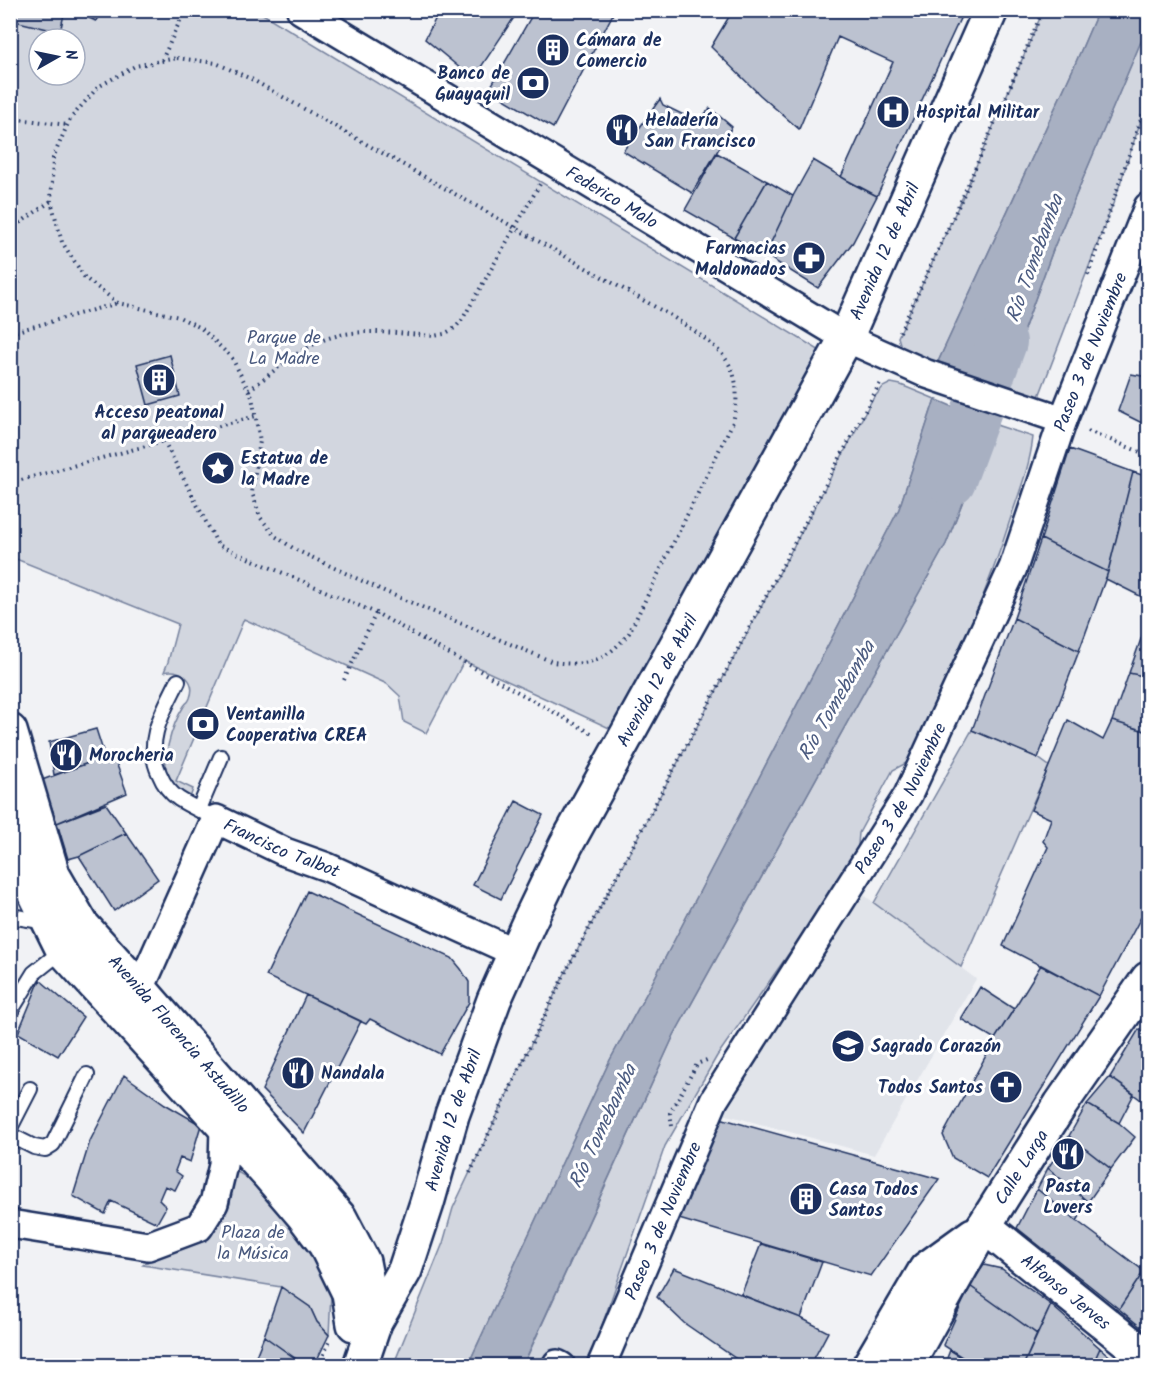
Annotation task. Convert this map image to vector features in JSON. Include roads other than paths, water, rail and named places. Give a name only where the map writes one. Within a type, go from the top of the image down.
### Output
[{"type":"main road","name":"Avenida 12 de Abril","points":[[360,1365],[375,1322],[405,1270],[428,1203],[452,1116],[494,1000],[529,922],[566,845],[846,338],[991,10]]},
{"type":"main road","name":"Avenida Florencia Astudillo","points":[[10,731],[53,874],[82,925],[340,1218],[363,1262],[375,1322]]},
{"type":"main road","name":"Avenida Florencia Astudillo","points":[[10,818],[21,883],[56,936],[268,1174],[325,1244],[352,1302],[354,1330],[343,1365]]},
{"type":"main road","name":"Calle Larga","points":[[906,1365],[984,1226],[1061,1104],[1149,979]]},
{"type":"main road","points":[[869,1365],[926,1269],[984,1226]]},
{"type":"main road","name":"Alfonso Jerves","points":[[984,1226],[1149,1358]]},
{"type":"main road","points":[[378,1365],[405,1270]]},
{"type":"street","name":"Federico Malo","points":[[302,10],[846,338],[927,374],[1062,420]]},
{"type":"street","name":"Paseo 3 de Noviembre","points":[[601,1365],[714,1100],[908,795],[1013,568],[1062,420],[1149,207]]},
{"type":"street","name":"Francisco Talbot","points":[[140,989],[207,814],[285,852],[327,867],[516,953]]},
{"type":"street","points":[[10,1224],[148,1246],[199,1227],[214,1203],[223,1165],[224,1126]]},
{"type":"lane","points":[[178,681],[158,723],[154,737],[155,762],[161,779],[172,793],[207,814],[221,757]]},
{"type":"lane","points":[[10,916],[56,936],[10,1012]]},
{"type":"lane","points":[[10,1135],[34,1147],[45,1149],[53,1144],[87,1075]]},
{"type":"lane","points":[[10,1128],[30,1089]]},
{"type":"water","points":[[1098,11],[1148,11],[1148,25],[1054,247],[1003,387],[937,364],[1073,69]]},
{"type":"water","points":[[935,399],[993,424],[946,544],[674,1035],[523,1365],[468,1365],[610,1060],[899,509]]},
{"type":"waterway","name":"Río Tomebamba","points":[[951,480],[1002,342]]},
{"type":"place","name":"Cámara de Comercio","points":[[553,50]]},
{"type":"place","name":"Banco de Guayaquil","points":[[533,83]]},
{"type":"place","name":"Hospital Militar","points":[[893,112]]},
{"type":"place","name":"Heladería San Francisco","points":[[622,130]]},
{"type":"place","name":"Farmacias Maldonados","points":[[809,258]]},
{"type":"place","name":"Acceso peatonal al parqueadero","points":[[159,380]]},
{"type":"place","name":"Estatua de la Madre","points":[[218,468]]},
{"type":"place","name":"Ventanilla Cooperativa CREA","points":[[203,724]]},
{"type":"place","name":"Morocheria","points":[[66,755]]},
{"type":"place","name":"Sagrado Corazón","points":[[848,1046]]},
{"type":"place","name":"Nandala","points":[[298,1073]]},
{"type":"place","name":"Todos Santos","points":[[1006,1087]]},
{"type":"place","name":"Pasta Lovers","points":[[1068,1154]]},
{"type":"place","name":"Casa Todos Santos","points":[[806,1199]]},
{"type":"park label","name":"Parque de La Madre","points":[[284,347]]},
{"type":"park label","name":"Plaza de la Música","points":[[253,1242]]}]
